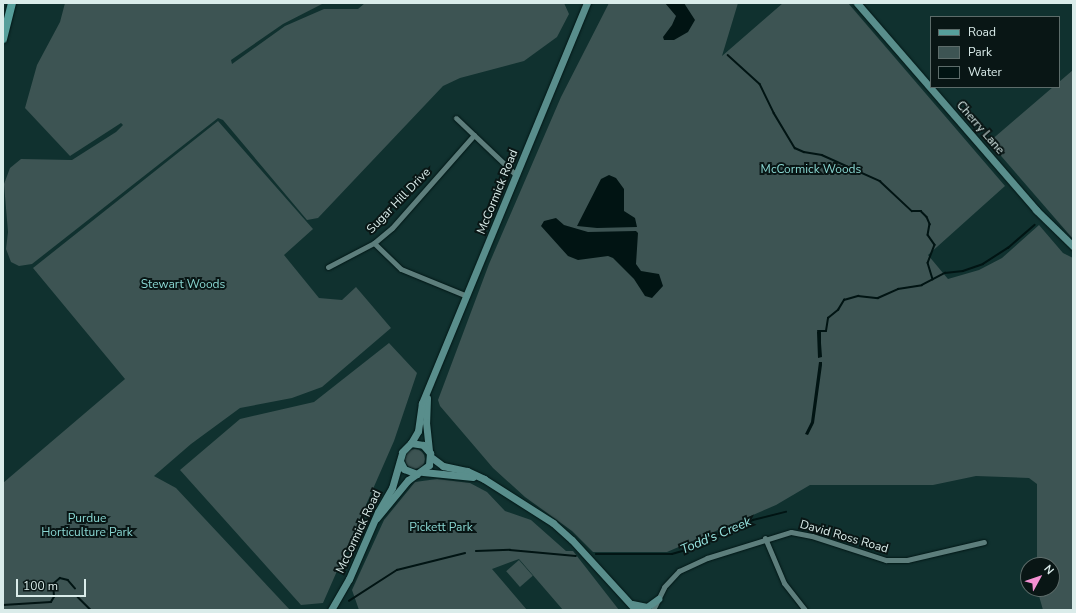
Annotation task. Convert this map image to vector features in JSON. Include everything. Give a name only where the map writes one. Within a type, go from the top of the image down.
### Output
[{"type":"main road","points":[[3,39],[12,3]]},
{"type":"street","name":"McCormick Road","points":[[411,443],[418,431],[422,403],[587,3]]},
{"type":"street","name":"Cherry Lane","points":[[857,3],[930,87]]},
{"type":"street","name":"Cherry Lane","points":[[931,88],[1036,210],[1073,246]]},
{"type":"street","points":[[456,118],[516,176]]},
{"type":"street","name":"Sugar Hill Drive","points":[[328,267],[374,242],[392,228],[474,135]]},
{"type":"street","points":[[374,242],[401,269],[467,296]]},
{"type":"street","name":"McCormick Road","points":[[428,390],[426,422],[430,454]]},
{"type":"street","points":[[495,487],[464,475],[420,473],[404,469],[400,461],[402,452],[411,443],[423,445],[443,466],[467,471],[495,487],[563,531],[636,610]]},
{"type":"street","points":[[376,519],[406,482],[429,466],[430,454]]},
{"type":"street","name":"McCormick Road","points":[[331,610],[352,573],[376,519],[392,488],[400,461]]},
{"type":"street","name":"David Ross Road","points":[[653,610],[664,587],[679,571],[707,558],[765,538],[799,533],[874,558],[899,561],[947,552],[984,542]]},
{"type":"street","points":[[765,538],[784,583],[805,610]]},
{"type":"street","points":[[629,602],[643,608],[658,599]]},
{"type":"green space","points":[[65,3],[324,3],[283,24],[231,60],[232,64],[285,26],[324,9],[358,9],[365,3],[564,3],[569,14],[557,37],[524,61],[460,78],[443,86],[318,218],[307,220],[223,120],[218,118],[32,264],[19,266],[11,262],[6,249],[8,232],[4,184],[10,168],[21,159],[72,160],[116,132],[123,125],[121,123],[70,156],[25,108],[37,65],[60,22]]},
{"type":"green space","name":"McCormick Woods","points":[[609,3],[738,3],[722,56],[783,3],[848,3],[1005,186],[928,255],[948,279],[979,270],[1002,258],[1039,225],[1063,253],[1073,258],[1073,610],[1043,610],[1039,597],[1060,597],[1060,557],[1037,557],[1037,484],[1029,478],[976,476],[933,485],[810,485],[776,505],[667,552],[593,552],[572,531],[525,497],[493,468],[440,406],[438,400],[489,264],[561,97]]},
{"type":"green space","points":[[1073,70],[1073,239],[989,142],[1052,88],[1060,88],[1060,81]]},
{"type":"green space","name":"Stewart Woods","points":[[218,121],[313,229],[284,255],[319,298],[342,300],[356,287],[391,328],[322,387],[292,398],[240,408],[191,444],[154,476],[176,488],[290,610],[3,610],[3,483],[125,379],[33,268]]},
{"type":"green space","points":[[389,343],[417,373],[394,441],[323,603],[301,605],[180,470],[240,419],[314,402]]},
{"type":"green space","points":[[411,449],[419,449],[425,455],[425,463],[419,469],[411,469],[405,463],[405,455]]},
{"type":"green space","name":"Pickett Park","points":[[437,479],[470,483],[487,492],[505,511],[531,520],[566,551],[573,551],[619,610],[563,610],[519,559],[492,569],[527,610],[359,610],[352,590],[384,520],[415,482]]},
{"type":"green space","points":[[519,560],[533,576],[520,587],[506,571]]},
{"type":"water","points":[[665,3],[684,3],[695,20],[688,32],[674,40],[664,40],[663,37],[672,25],[676,16]]},
{"type":"water","points":[[609,175],[616,178],[624,189],[624,211],[635,218],[637,227],[597,228],[577,226],[601,179]]},
{"type":"water","points":[[556,218],[564,225],[588,232],[636,231],[638,233],[636,264],[641,271],[659,274],[663,286],[652,298],[645,296],[634,279],[613,258],[608,256],[578,260],[568,256],[541,226],[544,221]]},
{"type":"water","points":[[817,332],[821,332],[822,357],[818,358]]},
{"type":"water","points":[[819,362],[822,362],[822,365],[814,423],[808,435],[805,434],[811,422]]},
{"type":"waterway","points":[[728,55],[760,84],[774,113],[795,148],[804,152],[822,155],[880,181],[912,211],[921,211],[927,217],[930,224],[928,235],[935,245],[928,263],[933,279]]},
{"type":"waterway","points":[[818,331],[826,331],[828,318],[838,310],[844,300],[858,296],[878,298],[898,289],[922,285],[945,273],[963,271],[983,264],[1008,248],[1034,225]]},
{"type":"waterway","name":"Todd's Creek","points":[[596,554],[672,554],[696,547],[753,520],[786,512]]},
{"type":"waterway","name":"Todd's Creek","points":[[476,551],[510,550],[576,556]]},
{"type":"waterway","name":"Todd's Creek","points":[[349,601],[397,570],[465,553]]},
{"type":"waterway","name":"Todd's Creek","points":[[3,605],[51,602],[54,597],[53,584],[60,578],[68,580],[75,588]]},
{"type":"waterway","name":"Todd's Creek","points":[[78,597],[91,610]]},
{"type":"park label","name":"Purdue Horticulture Park","points":[[87,526]]}]
